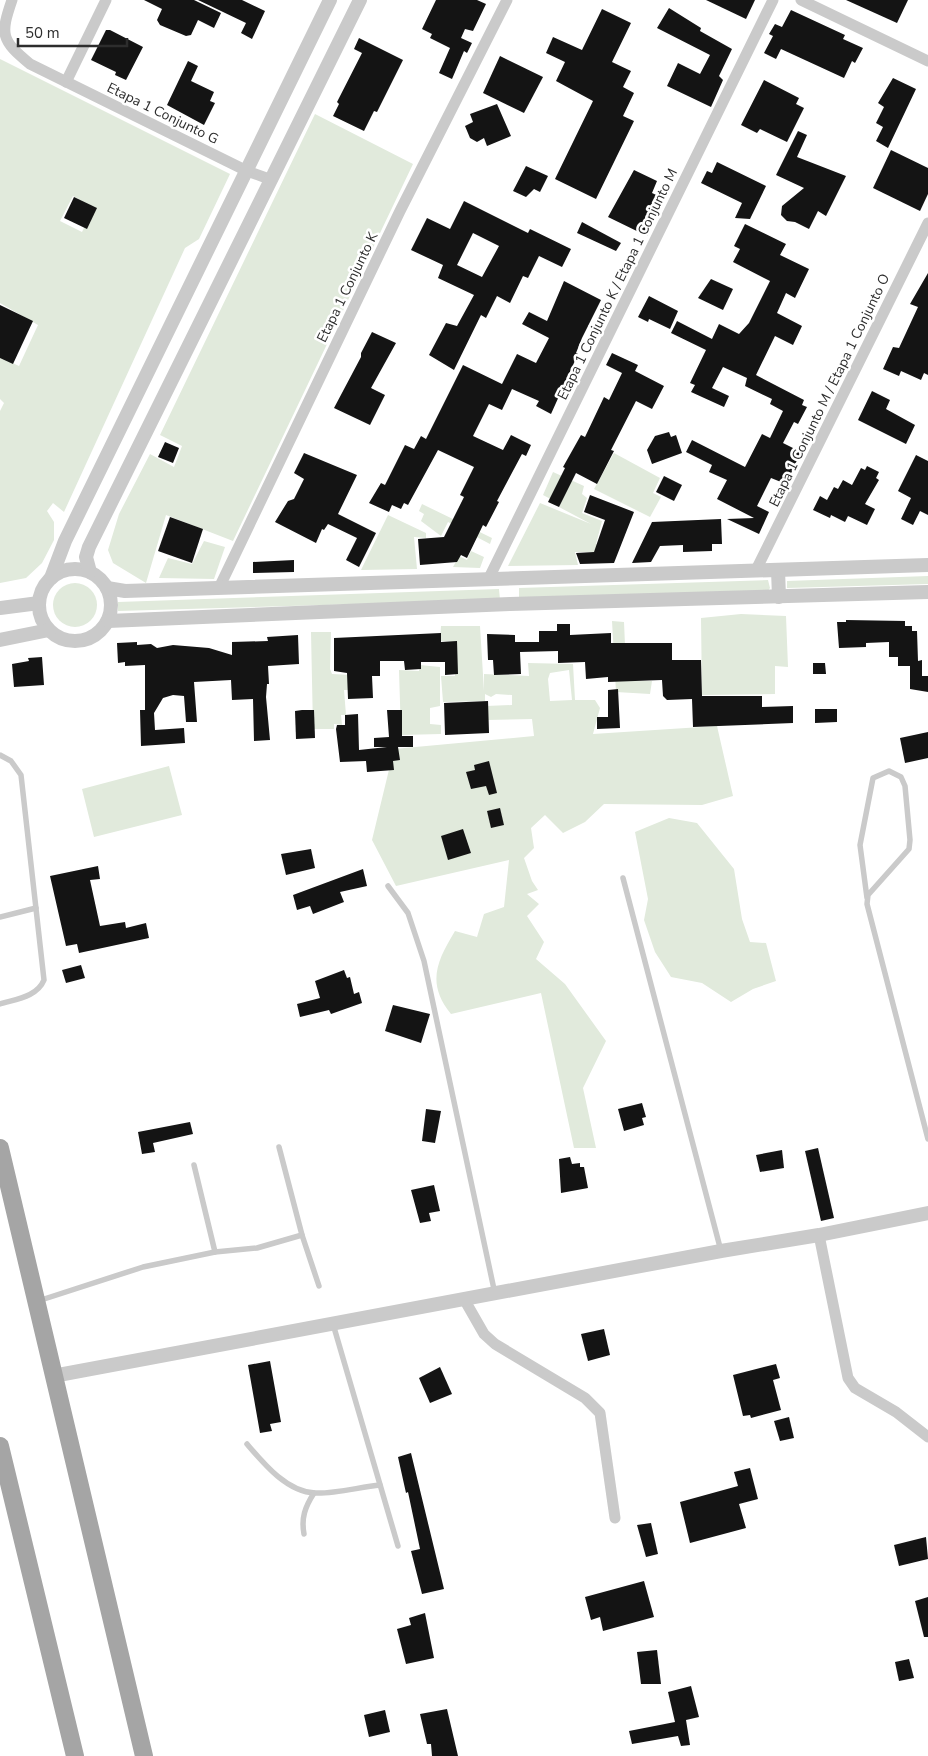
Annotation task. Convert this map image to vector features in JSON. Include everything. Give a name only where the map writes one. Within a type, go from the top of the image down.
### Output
[{"type":"main road","points":[[0,1148],[144,1756]]},
{"type":"main road","points":[[0,1446],[75,1756]]},
{"type":"street","name":"Etapa 1 Conjunto G","points":[[12,0],[3,25],[11,47],[30,64],[246,171],[272,180]]},
{"type":"street","points":[[66,82],[106,0]]},
{"type":"street","points":[[51,578],[70,570],[90,572],[100,579],[107,588],[111,610],[108,621],[93,636],[74,641],[60,638],[49,630],[41,617],[39,603],[42,589],[51,578],[65,540],[330,0]]},
{"type":"street","points":[[90,572],[86,557],[89,547],[360,0]]},
{"type":"street","name":"Etapa 1 Conjunto K","points":[[219,588],[400,211],[507,0]]},
{"type":"street","name":"Etapa 1 Conjunto K / Etapa 1 Conjunto M","points":[[488,580],[773,0]]},
{"type":"street","points":[[801,0],[928,61]]},
{"type":"street","name":"Etapa 1 Conjunto M / Etapa 1 Conjunto O","points":[[756,570],[928,223]]},
{"type":"street","points":[[107,588],[125,592],[928,565]]},
{"type":"street","points":[[778,570],[780,596]]},
{"type":"street","points":[[510,580],[510,604]]},
{"type":"street","points":[[108,621],[510,604],[928,592]]},
{"type":"street","points":[[0,608],[39,603]]},
{"type":"street","points":[[0,640],[49,630]]},
{"type":"street","points":[[53,1376],[721,1251],[819,1236],[928,1213]]},
{"type":"street","points":[[819,1236],[848,1378],[855,1388],[896,1412],[928,1437]]},
{"type":"street","points":[[464,1300],[476,1322],[490,1339],[529,1366],[585,1398],[600,1413],[615,1518]]},
{"type":"lane","points":[[0,755],[11,762],[21,775],[44,980],[40,988],[32,994],[0,1004]]},
{"type":"lane","points":[[867,898],[904,856],[910,845],[905,786],[902,777],[889,771],[873,778],[860,845],[867,898],[928,1139]]},
{"type":"lane","points":[[623,878],[721,1251]]},
{"type":"lane","points":[[388,886],[408,913],[424,961],[496,1294]]},
{"type":"lane","points":[[0,917],[36,908]]},
{"type":"lane","points":[[279,1147],[302,1235],[319,1286]]},
{"type":"lane","points":[[194,1165],[215,1252]]},
{"type":"lane","points":[[36,1302],[143,1267],[215,1252],[257,1248],[302,1235]]},
{"type":"lane","points":[[333,1324],[398,1546]]},
{"type":"lane","points":[[247,1444],[264,1465],[292,1486],[314,1493],[380,1485]]},
{"type":"lane","points":[[304,1534],[302,1524],[305,1508],[314,1493]]},
{"type":"shaded area","points":[[0,59],[230,174],[199,239],[185,248],[64,512],[53,503],[47,511],[54,522],[54,540],[42,563],[26,578],[0,583],[0,411],[4,403],[0,399],[0,357],[19,366],[38,325],[0,303]],"holes":[[[73,196],[94,208],[82,232],[60,221]]]},
{"type":"shaded area","points":[[315,114],[413,164],[233,541],[166,515],[146,583],[113,563],[108,550],[119,514],[150,454],[174,467],[182,446],[160,435]]},
{"type":"shaded area","points":[[614,453],[660,478],[653,493],[661,497],[650,517],[594,489]]},
{"type":"shaded area","points":[[553,472],[584,486],[582,494],[587,498],[582,513],[602,521],[596,544],[611,552],[575,552],[578,565],[508,566],[540,503],[591,524],[559,507],[560,504],[543,495]]},
{"type":"shaded area","points":[[422,504],[492,538],[490,544],[448,522],[441,536],[421,521],[424,514],[419,511]]},
{"type":"shaded area","points":[[388,515],[426,533],[426,538],[414,537],[417,569],[361,570]]},
{"type":"shaded area","points":[[204,541],[225,547],[214,579],[159,578],[168,558],[192,564]]},
{"type":"shaded area","points":[[471,551],[484,557],[480,568],[453,567],[459,556],[467,560]]},
{"type":"shaded area","points":[[928,576],[928,584],[787,588],[787,581]]},
{"type":"shaded area","points":[[768,580],[770,588],[768,591],[519,598],[519,588]]},
{"type":"shaded area","points":[[71,583],[79,583],[91,589],[97,605],[91,621],[79,627],[71,627],[59,621],[53,609],[53,601],[59,589]]},
{"type":"shaded area","points":[[499,589],[500,600],[118,611],[118,602]]},
{"type":"shaded area","points":[[741,614],[786,616],[788,667],[775,666],[775,694],[702,695],[701,618]]},
{"type":"shaded area","points":[[612,621],[624,622],[626,668],[624,680],[652,681],[650,694],[616,692]]},
{"type":"shaded area","points":[[441,626],[480,626],[484,691],[484,674],[529,676],[528,663],[573,664],[575,700],[595,700],[600,708],[593,734],[717,726],[733,796],[702,805],[604,804],[585,822],[563,833],[545,815],[531,828],[534,848],[524,858],[532,881],[538,890],[527,894],[539,904],[527,916],[544,942],[536,959],[565,984],[606,1041],[583,1088],[596,1148],[574,1148],[541,993],[451,1014],[443,1003],[439,992],[437,972],[439,962],[455,931],[477,937],[484,914],[504,907],[509,860],[396,886],[372,840],[394,749],[534,736],[532,719],[486,720],[486,706],[512,705],[512,695],[496,694],[491,697],[485,694],[485,701],[443,702],[441,676],[455,676],[454,642],[440,641]],"holes":[[[569,670],[572,700],[550,701],[548,679],[550,673]]]},
{"type":"shaded area","points":[[311,632],[331,632],[330,669],[332,674],[352,675],[354,690],[344,690],[346,715],[341,715],[342,725],[334,724],[334,729],[313,729]]},
{"type":"shaded area","points":[[420,665],[440,667],[440,706],[430,708],[430,724],[441,725],[441,734],[401,735],[399,670],[419,671]]},
{"type":"shaded area","points":[[169,766],[182,815],[94,837],[82,789]]},
{"type":"shaded area","points":[[669,818],[697,823],[734,869],[742,919],[750,942],[766,943],[776,981],[753,989],[731,1002],[702,983],[671,977],[655,952],[644,920],[648,899],[635,832]]},
{"type":"building","points":[[144,0],[194,0],[221,13],[214,28],[198,20],[191,35],[186,36],[160,25],[157,20],[162,9]]},
{"type":"building","points":[[198,0],[242,0],[265,11],[252,39],[241,33],[246,23]]},
{"type":"building","points":[[436,0],[477,0],[486,4],[473,31],[465,29],[461,38],[472,43],[467,53],[464,51],[452,79],[439,73],[450,48],[430,38],[432,34],[422,29]]},
{"type":"building","points":[[706,0],[755,0],[746,19]]},
{"type":"building","points":[[846,0],[908,0],[897,23]]},
{"type":"building","points":[[669,8],[701,28],[700,31],[732,49],[719,76],[723,80],[711,107],[667,86],[678,63],[700,74],[710,55],[657,28]]},
{"type":"building","points":[[602,9],[631,23],[612,62],[631,71],[623,87],[634,93],[623,116],[634,121],[596,199],[555,179],[593,101],[556,81],[565,62],[546,53],[553,37],[582,50]]},
{"type":"building","points":[[791,10],[845,35],[843,39],[863,48],[855,63],[852,61],[844,78],[781,49],[776,59],[764,53],[773,36],[769,34],[775,24],[782,27]]},
{"type":"building","points":[[106,30],[110,30],[143,47],[126,80],[115,75],[116,72],[91,60]]},
{"type":"building","points":[[359,38],[403,60],[377,112],[374,111],[364,131],[333,116],[339,104],[337,102],[362,53],[354,49]]},
{"type":"building","points":[[500,56],[543,77],[524,113],[483,93]]},
{"type":"building","points":[[188,61],[198,66],[191,81],[214,92],[210,101],[215,103],[204,125],[167,105]]},
{"type":"building","points":[[893,78],[916,89],[888,148],[876,141],[883,127],[876,123],[884,107],[878,103]]},
{"type":"building","points":[[764,80],[799,98],[796,104],[804,108],[787,142],[760,129],[757,133],[741,125]]},
{"type":"building","points":[[497,104],[511,136],[487,146],[484,138],[477,142],[470,138],[465,126],[473,122],[470,114]]},
{"type":"building","points":[[798,131],[807,135],[797,157],[846,176],[826,216],[818,211],[809,229],[795,222],[787,221],[781,215],[782,206],[804,188],[776,175]]},
{"type":"building","points":[[891,150],[928,168],[928,194],[920,211],[873,188]]},
{"type":"building","points":[[717,162],[766,186],[750,219],[735,218],[742,203],[701,183],[707,171],[712,173]]},
{"type":"building","points":[[526,166],[548,176],[540,192],[534,189],[526,197],[513,191]]},
{"type":"building","points":[[634,170],[657,181],[652,193],[665,199],[647,236],[608,217]]},
{"type":"building","points":[[74,197],[97,208],[87,229],[64,218]]},
{"type":"building","points":[[464,201],[528,233],[530,229],[571,249],[562,267],[539,256],[528,278],[523,276],[510,303],[497,296],[486,318],[481,315],[454,370],[429,355],[446,323],[457,326],[474,295],[438,278],[443,265],[411,250],[427,218],[450,229]],"holes":[[[473,233],[499,246],[482,277],[457,265]]]},
{"type":"building","points":[[582,222],[621,243],[616,251],[577,233]]},
{"type":"building","points":[[745,224],[786,244],[780,255],[809,269],[795,298],[786,293],[777,313],[802,326],[793,345],[775,336],[756,375],[804,400],[802,405],[807,407],[798,424],[794,422],[783,443],[801,452],[786,484],[771,478],[757,506],[769,512],[759,534],[727,519],[754,518],[717,499],[727,480],[709,472],[712,465],[686,452],[692,440],[745,467],[762,434],[770,438],[783,411],[770,404],[772,399],[745,386],[747,378],[723,367],[712,388],[729,396],[724,407],[691,392],[695,385],[690,383],[706,350],[671,333],[677,321],[712,339],[719,324],[739,334],[749,323],[770,281],[733,262],[740,249],[734,246]]},
{"type":"building","points":[[928,273],[928,375],[924,373],[921,380],[901,371],[899,376],[883,369],[893,347],[899,348],[918,307],[910,304]]},
{"type":"building","points":[[711,279],[733,289],[723,310],[698,298]]},
{"type":"building","points":[[564,281],[601,300],[582,338],[576,353],[578,354],[551,414],[536,406],[539,401],[512,389],[502,410],[489,404],[473,436],[503,450],[511,435],[531,445],[526,456],[522,454],[497,501],[499,502],[486,527],[483,525],[467,558],[461,555],[457,562],[420,565],[418,539],[444,537],[464,497],[460,495],[474,467],[438,450],[408,505],[404,503],[401,509],[392,505],[389,512],[369,503],[381,483],[385,485],[405,445],[414,449],[421,436],[426,439],[463,365],[502,384],[517,354],[536,363],[549,338],[522,324],[529,312],[547,321]]},
{"type":"building","points":[[649,296],[678,311],[670,329],[649,319],[648,322],[638,317]]},
{"type":"building","points":[[0,305],[33,321],[13,364],[0,358]]},
{"type":"building","points":[[372,332],[396,343],[371,388],[385,395],[370,425],[334,408]]},
{"type":"building","points":[[612,353],[638,365],[635,371],[664,386],[652,409],[636,401],[611,450],[614,451],[597,484],[576,473],[559,507],[548,502],[565,468],[563,467],[581,435],[585,437],[604,397],[609,400],[622,373],[606,365]]},
{"type":"building","points":[[872,391],[890,400],[886,409],[915,425],[906,444],[858,420]]},
{"type":"building","points":[[669,432],[671,437],[676,435],[682,453],[652,464],[647,450],[655,436]]},
{"type":"building","points":[[165,442],[179,448],[173,463],[158,457]]},
{"type":"building","points":[[304,453],[357,475],[338,514],[376,533],[359,567],[346,560],[357,538],[328,524],[324,530],[322,529],[316,543],[275,522],[288,501],[294,499],[304,479],[294,473]]},
{"type":"building","points":[[916,455],[928,461],[928,515],[920,511],[913,525],[901,519],[911,498],[898,491]]},
{"type":"building","points":[[867,466],[879,472],[876,478],[879,480],[865,504],[875,509],[867,525],[848,516],[845,522],[831,515],[830,518],[813,510],[820,496],[827,500],[834,487],[838,489],[843,480],[852,485],[861,468],[865,470]]},
{"type":"building","points":[[664,476],[682,485],[674,501],[656,492]]},
{"type":"building","points":[[590,495],[634,512],[614,563],[580,564],[576,553],[594,552],[605,520],[584,512]]},
{"type":"building","points":[[170,517],[203,529],[192,563],[158,551]]},
{"type":"building","points":[[721,519],[722,544],[712,544],[712,551],[683,552],[683,545],[660,546],[651,562],[632,563],[652,522]]},
{"type":"building","points":[[294,560],[294,572],[253,573],[253,562]]},
{"type":"building","points":[[846,620],[905,621],[905,626],[912,626],[912,631],[917,631],[918,661],[922,660],[922,676],[928,676],[928,692],[910,689],[910,666],[898,666],[898,657],[889,657],[889,642],[866,643],[866,647],[839,648],[837,622],[846,622]]},
{"type":"building","points":[[557,624],[570,624],[570,635],[611,633],[611,643],[672,643],[672,660],[701,660],[702,696],[762,696],[762,707],[793,706],[793,723],[693,727],[692,699],[667,700],[663,696],[662,680],[608,682],[608,677],[586,679],[585,662],[558,663],[558,651],[520,652],[521,674],[494,675],[493,660],[488,660],[487,634],[515,635],[515,642],[539,642],[539,631],[557,631]]},
{"type":"building","points":[[441,633],[441,642],[457,641],[458,674],[445,675],[445,662],[421,662],[421,669],[405,670],[404,661],[380,661],[380,676],[372,676],[373,698],[348,699],[347,673],[334,671],[334,638]]},
{"type":"building","points":[[298,635],[299,664],[268,666],[269,684],[267,684],[266,697],[270,740],[254,741],[253,699],[232,700],[231,680],[194,682],[197,722],[186,722],[184,696],[173,695],[163,698],[154,713],[155,730],[184,728],[185,743],[141,746],[140,710],[145,710],[145,665],[125,666],[125,662],[118,663],[117,643],[137,642],[137,645],[151,644],[157,648],[173,645],[209,648],[232,655],[232,642],[268,641],[267,637]]},
{"type":"building","points":[[42,657],[44,685],[14,687],[12,664],[29,661],[28,658]]},
{"type":"building","points":[[813,663],[825,663],[826,674],[813,674]]},
{"type":"building","points":[[618,689],[620,728],[597,729],[597,717],[608,717],[608,690]]},
{"type":"building","points":[[488,701],[489,733],[445,735],[444,703]]},
{"type":"building","points":[[815,709],[837,709],[837,722],[815,723]]},
{"type":"building","points":[[314,710],[315,738],[296,739],[295,711]]},
{"type":"building","points":[[387,710],[402,710],[402,736],[413,736],[413,747],[398,747],[400,760],[393,761],[394,770],[367,772],[366,761],[340,762],[336,729],[337,725],[345,725],[345,715],[358,714],[359,750],[387,747],[374,747],[374,738],[389,737]]},
{"type":"building","points":[[928,732],[928,758],[905,763],[900,738]]},
{"type":"building","points":[[489,761],[497,793],[489,795],[486,786],[471,789],[466,772],[475,770],[474,765]]},
{"type":"building","points":[[500,808],[504,825],[491,828],[487,811]]},
{"type":"building","points":[[463,829],[471,853],[448,860],[441,836]]},
{"type":"building","points":[[311,849],[315,868],[286,875],[281,854]]},
{"type":"building","points":[[98,866],[100,879],[90,880],[100,926],[125,922],[126,928],[146,923],[149,938],[79,953],[77,944],[66,946],[50,876]]},
{"type":"building","points":[[363,869],[367,886],[340,892],[344,902],[313,914],[310,906],[297,910],[293,895]]},
{"type":"building","points":[[81,965],[85,978],[66,983],[62,970]]},
{"type":"building","points":[[344,970],[347,978],[350,977],[354,994],[359,992],[362,1003],[331,1014],[329,1010],[300,1017],[297,1004],[320,998],[315,981]]},
{"type":"building","points":[[393,1005],[430,1014],[421,1043],[385,1031]]},
{"type":"building","points":[[642,1103],[646,1117],[642,1118],[644,1125],[624,1131],[618,1109]]},
{"type":"building","points":[[426,1109],[441,1111],[435,1143],[422,1141]]},
{"type":"building","points":[[190,1122],[193,1134],[153,1143],[155,1152],[142,1154],[138,1132]]},
{"type":"building","points":[[818,1148],[834,1218],[821,1221],[805,1151]]},
{"type":"building","points":[[782,1150],[784,1168],[760,1172],[756,1155]]},
{"type":"building","points":[[570,1157],[572,1164],[580,1163],[580,1167],[584,1167],[588,1188],[561,1193],[559,1159]]},
{"type":"building","points":[[434,1185],[440,1211],[429,1213],[431,1221],[420,1223],[411,1190]]},
{"type":"building","points":[[604,1329],[610,1355],[588,1361],[581,1334]]},
{"type":"building","points":[[270,1361],[281,1422],[270,1424],[272,1431],[260,1433],[248,1365]]},
{"type":"building","points":[[776,1364],[780,1378],[773,1380],[781,1410],[751,1418],[750,1415],[743,1416],[733,1375]]},
{"type":"building","points":[[440,1367],[452,1394],[430,1403],[419,1378]]},
{"type":"building","points":[[789,1417],[794,1438],[780,1441],[774,1421]]},
{"type":"building","points":[[411,1453],[444,1589],[422,1594],[411,1551],[420,1549],[408,1492],[406,1493],[398,1457]]},
{"type":"building","points":[[750,1468],[758,1499],[739,1504],[746,1528],[690,1543],[680,1502],[738,1486],[734,1472]]},
{"type":"building","points":[[651,1523],[658,1554],[646,1557],[637,1525]]},
{"type":"building","points":[[926,1537],[928,1559],[899,1566],[894,1545]]},
{"type":"building","points":[[644,1581],[654,1617],[603,1631],[600,1617],[591,1620],[585,1597]]},
{"type":"building","points":[[928,1597],[928,1637],[924,1637],[915,1601]]},
{"type":"building","points":[[425,1613],[434,1658],[406,1664],[397,1629],[411,1625],[409,1618]]},
{"type":"building","points":[[657,1650],[661,1684],[641,1684],[637,1652]]},
{"type":"building","points":[[909,1659],[914,1678],[899,1681],[895,1662]]},
{"type":"building","points":[[691,1686],[699,1717],[686,1720],[690,1745],[681,1746],[678,1736],[632,1744],[629,1731],[675,1722],[668,1692]]},
{"type":"building","points":[[447,1709],[458,1756],[432,1756],[431,1744],[427,1744],[420,1714]]},
{"type":"building","points":[[385,1710],[390,1732],[369,1737],[364,1715]]}]
